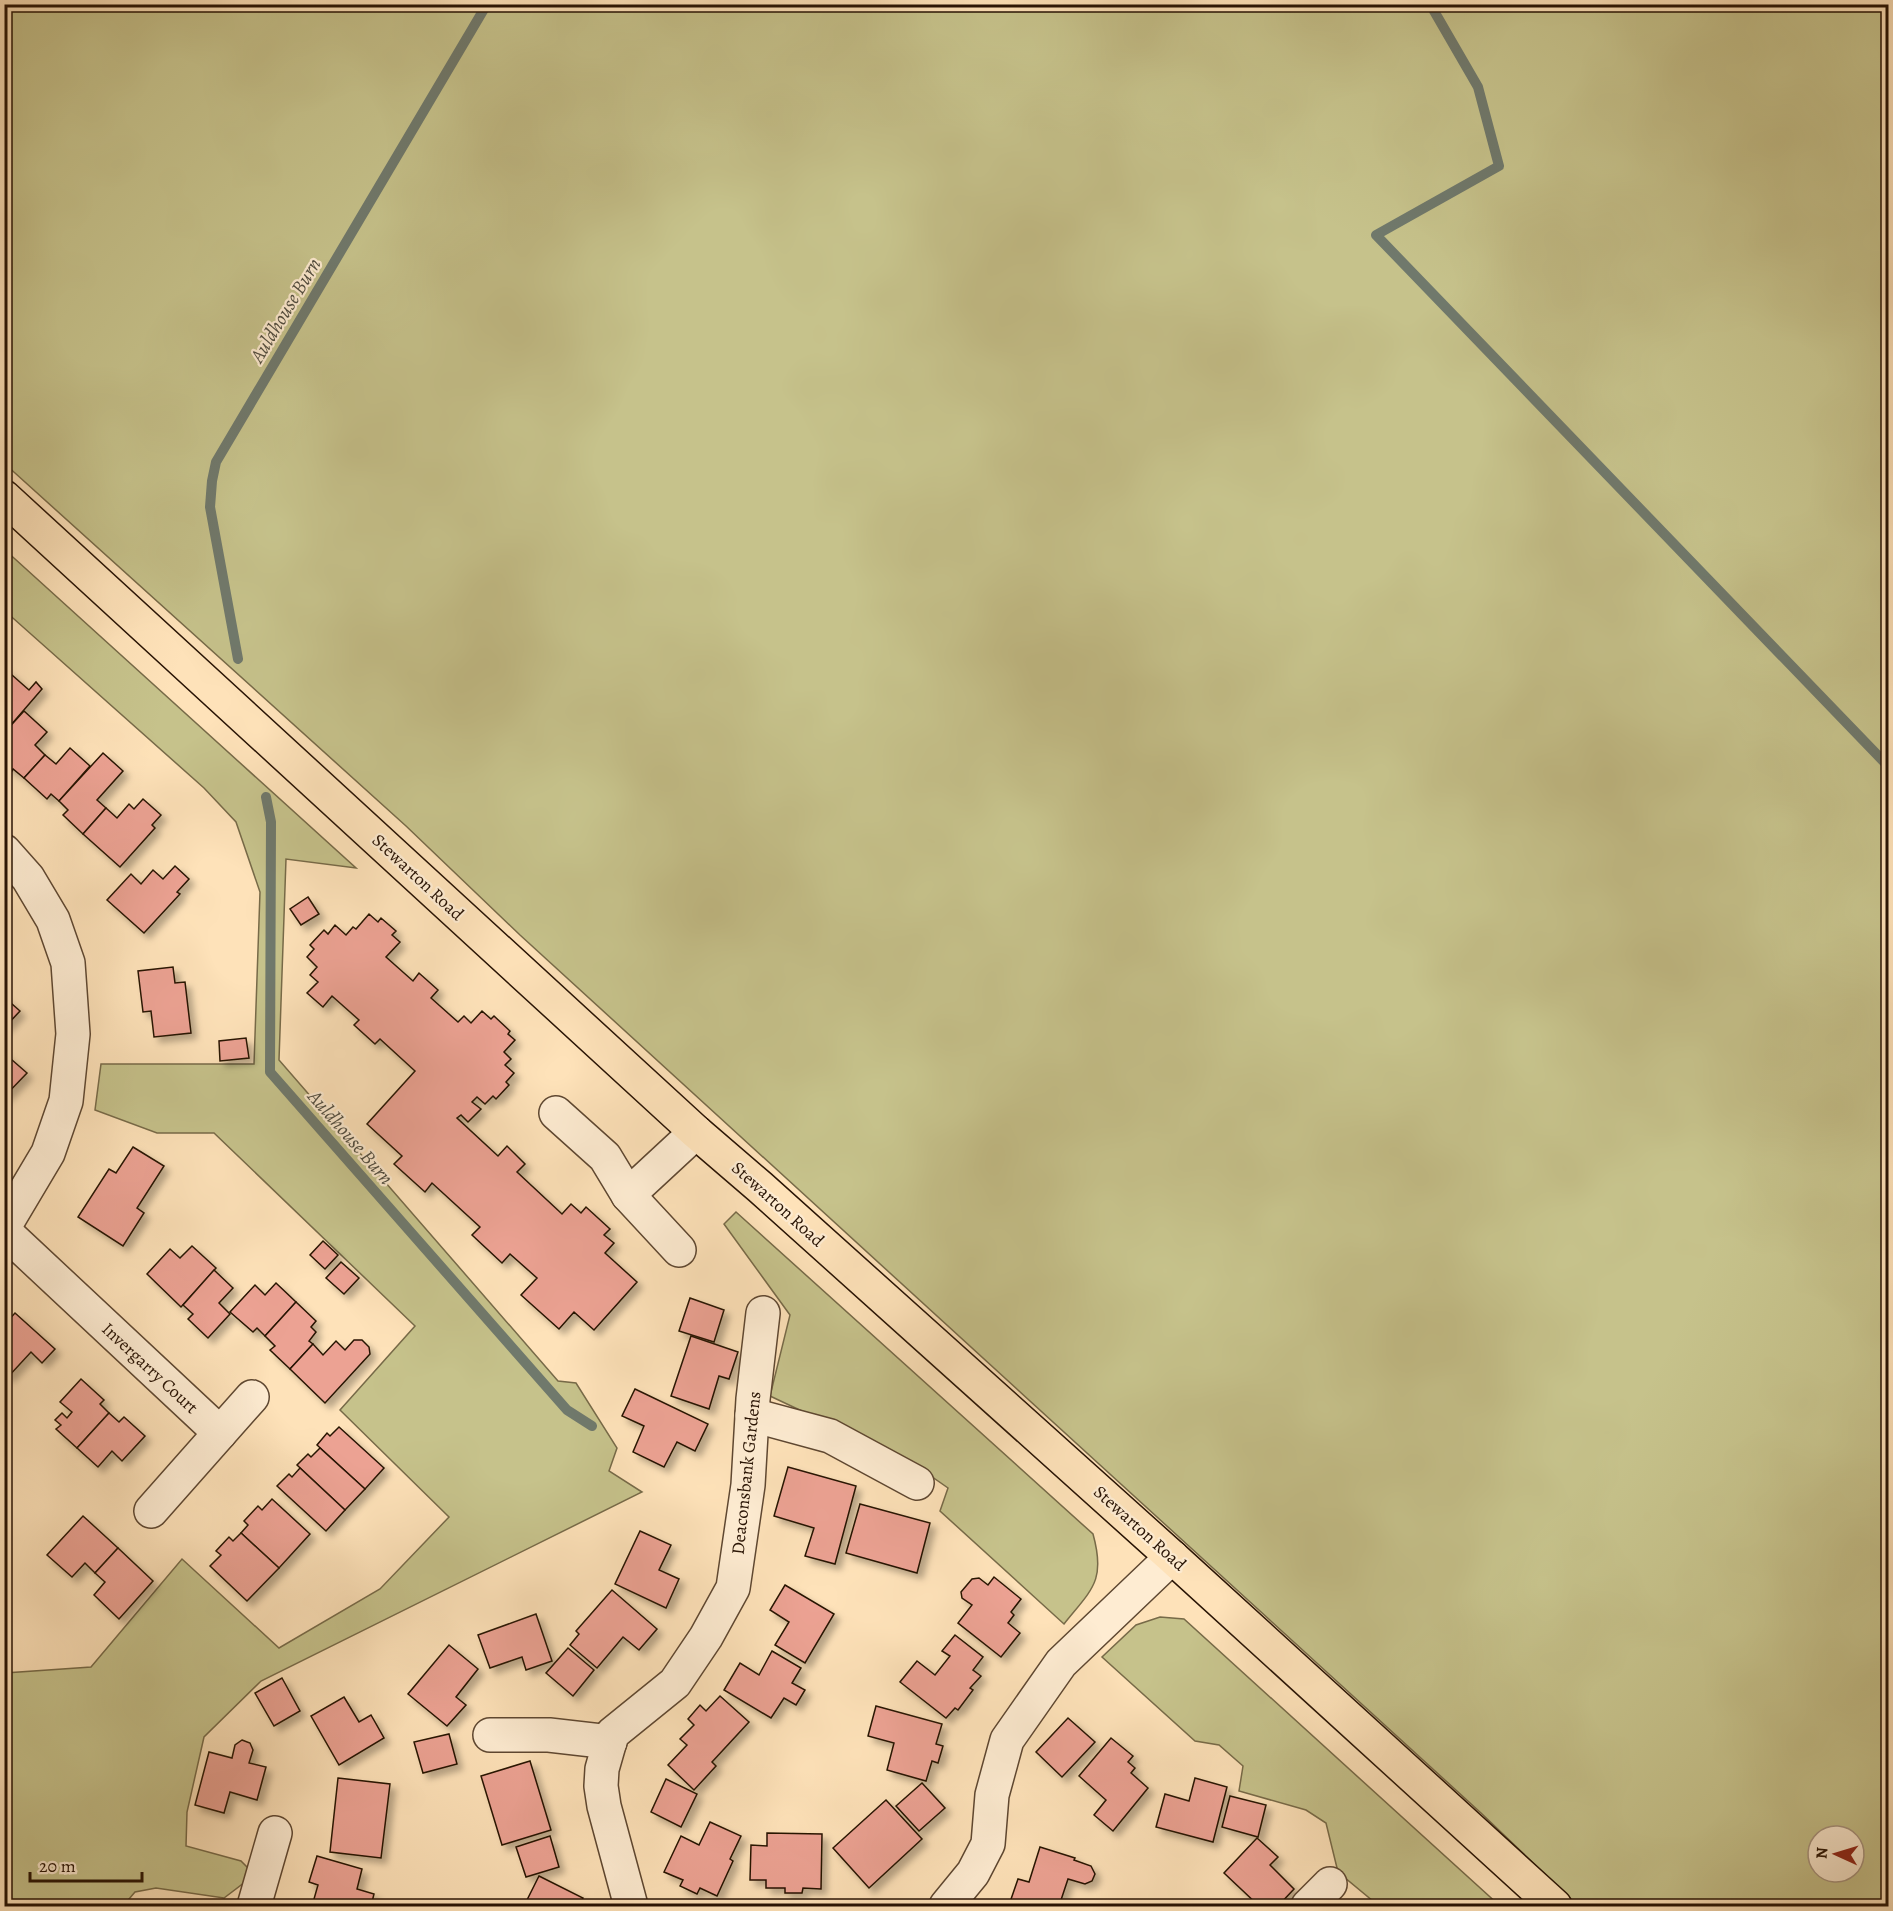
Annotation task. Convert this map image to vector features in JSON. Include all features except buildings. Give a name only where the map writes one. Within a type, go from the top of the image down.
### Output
[{"type":"main road","name":"Stewarton Road","points":[[4,497],[696,1132],[1172,1557],[1555,1906]]},
{"type":"street","points":[[4,851],[28,878],[53,920],[68,963],[73,1034],[66,1101],[48,1153],[4,1229]]},
{"type":"street","points":[[556,1113],[605,1157],[628,1195],[679,1250]]},
{"type":"street","points":[[628,1195],[696,1132]]},
{"type":"street","name":"Invergarry Court","points":[[4,1229],[220,1433]]},
{"type":"street","name":"Deaconsbank Gardens","points":[[631,1906],[604,1806],[601,1786],[602,1769],[612,1734],[675,1683],[706,1637],[733,1588],[748,1485],[752,1415],[763,1313]]},
{"type":"street","points":[[151,1511],[252,1397]]},
{"type":"street","points":[[752,1415],[830,1436],[917,1483]]},
{"type":"street","points":[[946,1906],[973,1873],[988,1844],[992,1795],[1007,1740],[1061,1663],[1172,1557]]},
{"type":"street","points":[[490,1735],[549,1735],[610,1742]]},
{"type":"street","points":[[254,1906],[275,1833]]},
{"type":"shaded area","points":[[5,5],[1888,5],[1888,1906],[1601,1906],[1595,1901],[1577,1905],[1481,1813],[520,935],[406,826],[5,464]]},
{"type":"shaded area","points":[[4,549],[356,868],[286,859],[279,1060],[558,1381],[576,1383],[617,1448],[609,1471],[642,1492],[261,1681],[204,1737],[187,1812],[186,1846],[241,1861],[248,1868],[245,1882],[224,1898],[156,1888],[135,1892],[123,1906],[5,1906],[5,1673],[91,1667],[182,1559],[279,1648],[380,1589],[449,1517],[340,1410],[415,1326],[214,1133],[157,1133],[95,1110],[101,1064],[254,1064],[260,892],[236,822],[204,788],[5,611]]},
{"type":"shaded area","points":[[736,1212],[1093,1534],[1098,1563],[1094,1584],[1064,1624],[940,1511],[948,1488],[912,1463],[770,1396],[790,1315],[724,1224]]},
{"type":"shaded area","points":[[1160,1617],[1184,1619],[1500,1906],[1379,1906],[1338,1872],[1326,1823],[1306,1810],[1239,1791],[1243,1766],[1219,1745],[1195,1741],[1102,1657],[1136,1625]]},
{"type":"waterway","name":"Auldhouse Burn","points":[[238,659],[210,507],[216,462],[487,4]]},
{"type":"waterway","points":[[1430,4],[1478,87],[1499,166],[1376,235],[1888,766]]},
{"type":"waterway","name":"Auldhouse Burn","points":[[266,797],[271,822],[270,1072],[567,1410],[592,1426]]}]
